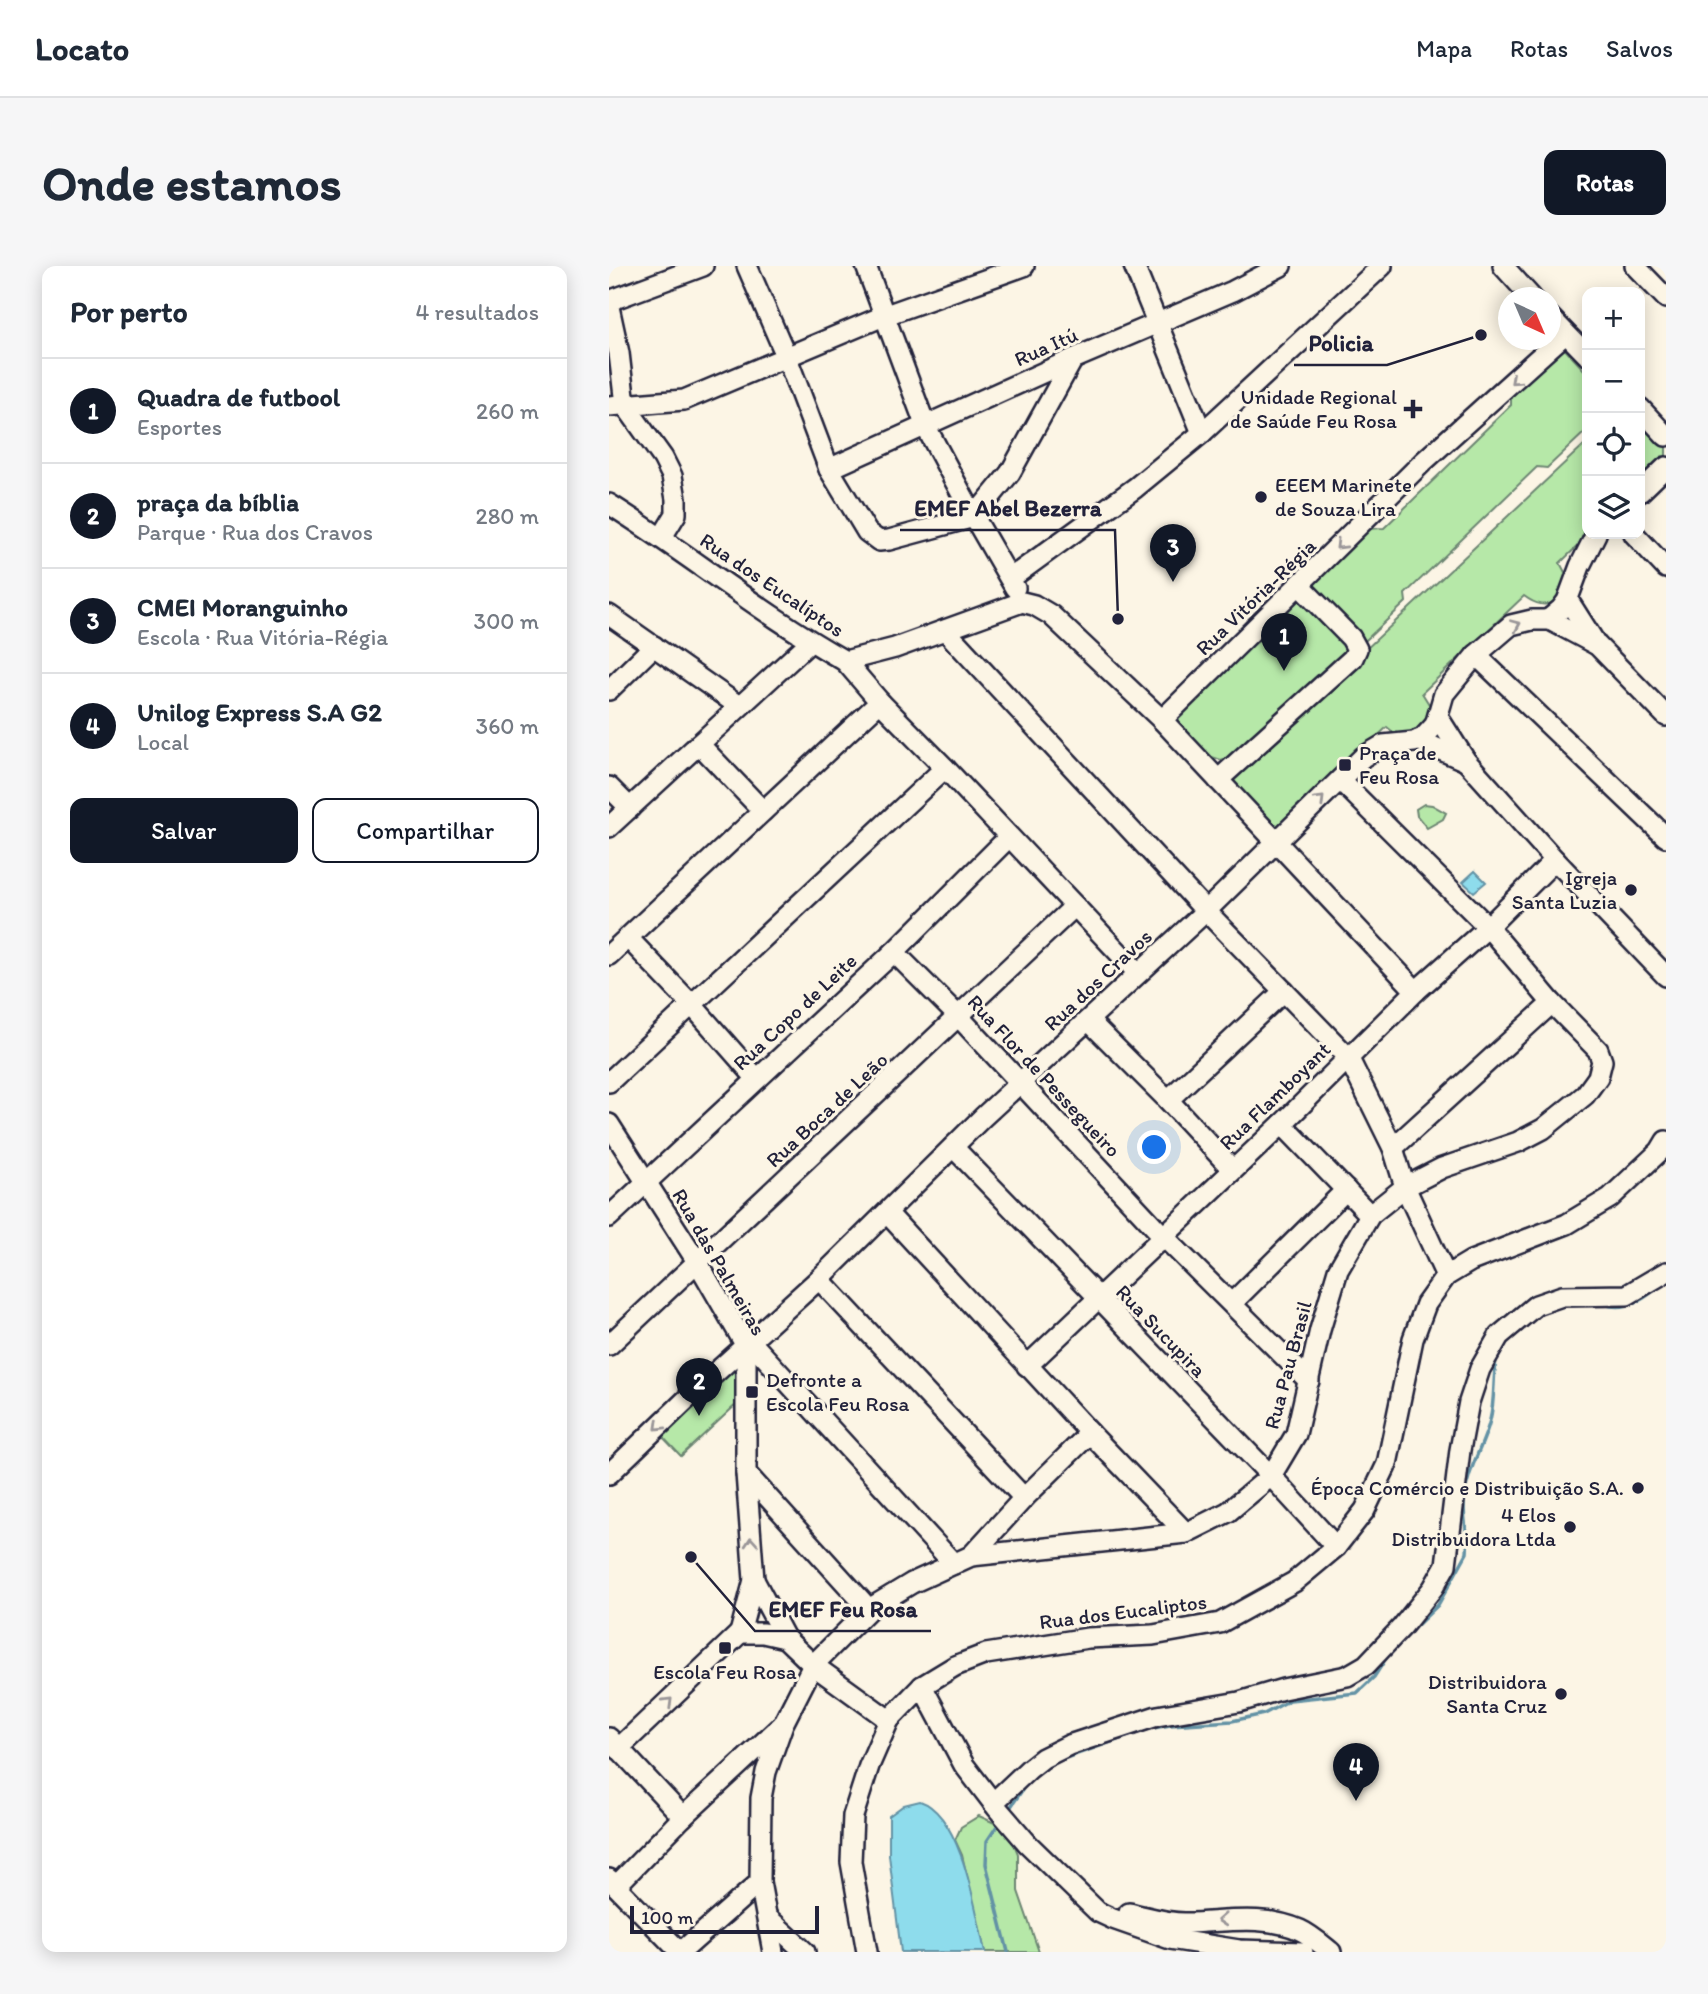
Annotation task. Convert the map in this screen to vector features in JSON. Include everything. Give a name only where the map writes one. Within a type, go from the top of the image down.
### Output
[{"type":"street","points":[[609,301],[703,266]]},
{"type":"street","points":[[747,266],[787,358],[829,469],[867,532],[879,541],[974,517],[1010,473],[1073,359]]},
{"type":"street","points":[[866,266],[926,427],[1022,602],[1034,605],[1051,615],[1162,720],[1416,991]]},
{"type":"street","points":[[617,405],[684,400],[886,316],[1024,266]]},
{"type":"street","points":[[1134,266],[1202,433]]},
{"type":"street","name":"Rua Itú","points":[[829,469],[1073,359],[1233,291],[1281,266]]},
{"type":"street","points":[[1011,578],[1135,488],[1202,433],[1382,266]]},
{"type":"street","points":[[1503,266],[1522,287]]},
{"type":"street","points":[[1635,266],[1666,298]]},
{"type":"street","points":[[609,307],[619,353],[617,405],[663,458],[673,476],[675,514],[661,537]]},
{"type":"street","points":[[1561,329],[1582,350]]},
{"type":"street","name":"Rua Vitória-Régia","points":[[1162,720],[1423,462],[1565,334]]},
{"type":"street","points":[[1645,413],[1666,436]]},
{"type":"street","points":[[1645,487],[1666,467]]},
{"type":"street","name":"Rua dos Eucalíptos","points":[[609,504],[661,537],[810,642],[845,661],[895,648],[1022,602]]},
{"type":"street","points":[[1548,620],[1568,600],[1593,539]]},
{"type":"street","points":[[1639,539],[1666,568]]},
{"type":"street","points":[[1218,780],[1353,658],[1357,649],[1351,638],[1300,586]]},
{"type":"street","points":[[1568,600],[1596,644],[1666,716]]},
{"type":"street","points":[[609,615],[739,706]]},
{"type":"street","points":[[1596,644],[1548,620],[1532,620],[1511,625],[1476,655],[1444,694],[1439,707],[1439,717],[1466,761],[1555,860],[1666,976]]},
{"type":"street","points":[[945,630],[1206,911],[1348,1057],[1393,1147],[1405,1187],[1446,1276]]},
{"type":"street","points":[[609,827],[810,642]]},
{"type":"street","points":[[609,690],[655,646]]},
{"type":"street","points":[[1476,655],[1666,837]]},
{"type":"street","points":[[845,661],[880,702],[1138,973]]},
{"type":"street","points":[[609,955],[880,702]]},
{"type":"street","points":[[1439,717],[1430,731],[1418,740],[1466,761]]},
{"type":"street","name":"Rua dos Cravos","points":[[609,1474],[819,1279],[953,1147],[1206,911],[1363,757],[1383,745],[1418,740]]},
{"type":"street","points":[[699,744],[763,811]]},
{"type":"street","points":[[609,1082],[945,768]]},
{"type":"street","name":"Rua Pau Brasil","points":[[773,1952],[760,1882],[761,1798],[766,1772],[783,1724],[813,1665],[869,1609],[912,1583],[963,1560],[1187,1533],[1229,1512],[1271,1476],[1296,1434],[1338,1270],[1370,1215],[1405,1187],[1442,1168],[1518,1142],[1543,1129],[1585,1095],[1598,1077],[1602,1062],[1598,1050],[1552,1003],[1488,928],[1340,780]]},
{"type":"street","points":[[609,787],[630,808]]},
{"type":"street","name":"Rua Copo de Leite","points":[[609,1217],[894,952],[1010,837]]},
{"type":"street","name":"Rua Flamboyant","points":[[1027,1366],[1282,1124],[1416,991],[1488,928],[1555,860]]},
{"type":"street","name":"Rua Boca de Leão","points":[[609,1345],[1075,906]]},
{"type":"street","points":[[628,938],[757,1079]]},
{"type":"street","name":"Rua Flor de Pessegueiro","points":[[894,952],[959,1017],[1163,1236],[1308,1381]]},
{"type":"street","points":[[1168,1100],[1284,991]]},
{"type":"street","points":[[1393,1147],[1552,1003]]},
{"type":"street","points":[[1089,1021],[1233,1169]]},
{"type":"street","name":"Rua das Palmeiras","points":[[609,1124],[748,1344],[746,1474],[754,1580],[740,1633]]},
{"type":"street","points":[[1282,1124],[1370,1215]]},
{"type":"street","name":"Rua dos Eucaliptos","points":[[867,1952],[851,1863],[853,1816],[869,1766],[889,1720],[922,1686],[955,1666],[986,1654],[1088,1638],[1153,1635],[1220,1623],[1294,1582],[1336,1547],[1365,1510],[1387,1464],[1413,1339],[1426,1304],[1446,1276],[1471,1261],[1567,1224],[1610,1198],[1660,1151],[1666,1140]]},
{"type":"street","name":"Rua Sucupira","points":[[953,1147],[1271,1476],[1336,1547]]},
{"type":"street","points":[[1232,1303],[1346,1190]]},
{"type":"street","points":[[887,1214],[1090,1433],[1187,1533]]},
{"type":"street","points":[[995,1806],[1028,1769],[1069,1745],[1157,1716],[1239,1702],[1283,1689],[1347,1676],[1366,1665],[1426,1598],[1446,1565],[1460,1450],[1469,1402],[1480,1369],[1499,1336],[1536,1305],[1562,1296],[1627,1295],[1666,1272]]},
{"type":"street","points":[[819,1279],[1024,1498]]},
{"type":"street","points":[[748,1344],[963,1560],[1090,1433]]},
{"type":"street","points":[[746,1474],[869,1609]]},
{"type":"street","points":[[754,1580],[785,1638],[813,1665],[889,1720]]},
{"type":"street","points":[[683,1817],[614,1744],[740,1633],[763,1633],[785,1638]]},
{"type":"street","points":[[922,1686],[964,1765],[995,1806],[1028,1844],[1098,1912],[1170,1938],[1239,1950],[1303,1952]]},
{"type":"street","points":[[760,1882],[681,1952],[612,1882],[783,1724]]},
{"type":"street","points":[[1090,1905],[1171,1923],[1225,1919],[1272,1923],[1300,1930],[1331,1952]]},
{"type":"street","points":[[767,1917],[805,1952]]},
{"type":"street","points":[[1271,1950],[1272,1923]]},
{"type":"green space","points":[[1561,345],[1582,368],[1582,435],[1547,468],[1537,467],[1405,594],[1406,602],[1250,750],[1221,760],[1209,756],[1168,719],[1366,529],[1384,528],[1511,405],[1511,389],[1553,350],[1561,350]]},
{"type":"green space","points":[[1645,420],[1666,442],[1666,462],[1645,482]]},
{"type":"green space","points":[[1582,447],[1582,539],[1585,539],[1560,563],[1567,576],[1558,601],[1541,604],[1524,596],[1422,693],[1432,709],[1423,733],[1398,736],[1387,727],[1272,836],[1222,784]]},
{"type":"green space","points":[[1424,804],[1432,805],[1446,813],[1443,819],[1427,828],[1417,816],[1416,809]]},
{"type":"green space","points":[[738,1355],[741,1400],[681,1456],[658,1432]]},
{"type":"green space","points":[[979,1816],[1008,1829],[1018,1854],[1018,1891],[1039,1952],[985,1952],[962,1855],[955,1840],[961,1827]]},
{"type":"water","points":[[1475,871],[1486,882],[1474,892],[1463,882]]},
{"type":"water","points":[[920,1801],[934,1810],[947,1825],[957,1845],[972,1891],[985,1952],[901,1952],[889,1855],[889,1816],[904,1805]]},
{"type":"waterway","points":[[1604,1304],[1627,1306],[1647,1296],[1659,1286]]},
{"type":"waterway","points":[[1408,1634],[1438,1605],[1467,1553],[1465,1493],[1490,1420],[1496,1360]]},
{"type":"waterway","points":[[1057,1761],[1148,1729],[1232,1721],[1264,1714],[1290,1700],[1357,1693],[1374,1677],[1390,1652]]},
{"type":"waterway","points":[[1008,1811],[1027,1783]]},
{"type":"waterway","points":[[1001,1820],[987,1841],[986,1864],[1008,1952]]},
{"type":"place","name":"Policia","points":[[1481,335]]},
{"type":"place","name":"Unidade Regional de Saúde Feu Rosa","points":[[1413,409]]},
{"type":"place","name":"EEEM Marinete de Souza Lira","points":[[1261,497]]},
{"type":"place","name":"CMEI Moranguinho","points":[[1173,582]]},
{"type":"place","name":"EMEF Abel Bezerra","points":[[1118,619]]},
{"type":"place","name":"Quadra de futbool","points":[[1284,671]]},
{"type":"place","name":"Praça de Feu Rosa","points":[[1345,765]]},
{"type":"place","name":"Igreja Santa Luzia","points":[[1631,890]]},
{"type":"place","name":"Defronte a Escola Feu Rosa","points":[[752,1392]]},
{"type":"place","name":"praça da bíblia","points":[[699,1416]]},
{"type":"place","name":"Época Comércio e Distribuição S.A.","points":[[1638,1488]]},
{"type":"place","name":"4 Elos Distribuidora Ltda","points":[[1570,1527]]},
{"type":"place","name":"EMEF Feu Rosa","points":[[691,1557]]},
{"type":"place","name":"Escola Feu Rosa","points":[[725,1648]]},
{"type":"place","name":"Distribuidora Santa Cruz","points":[[1561,1694]]},
{"type":"place","name":"Unilog Express S.A G2","points":[[1356,1801]]}]
